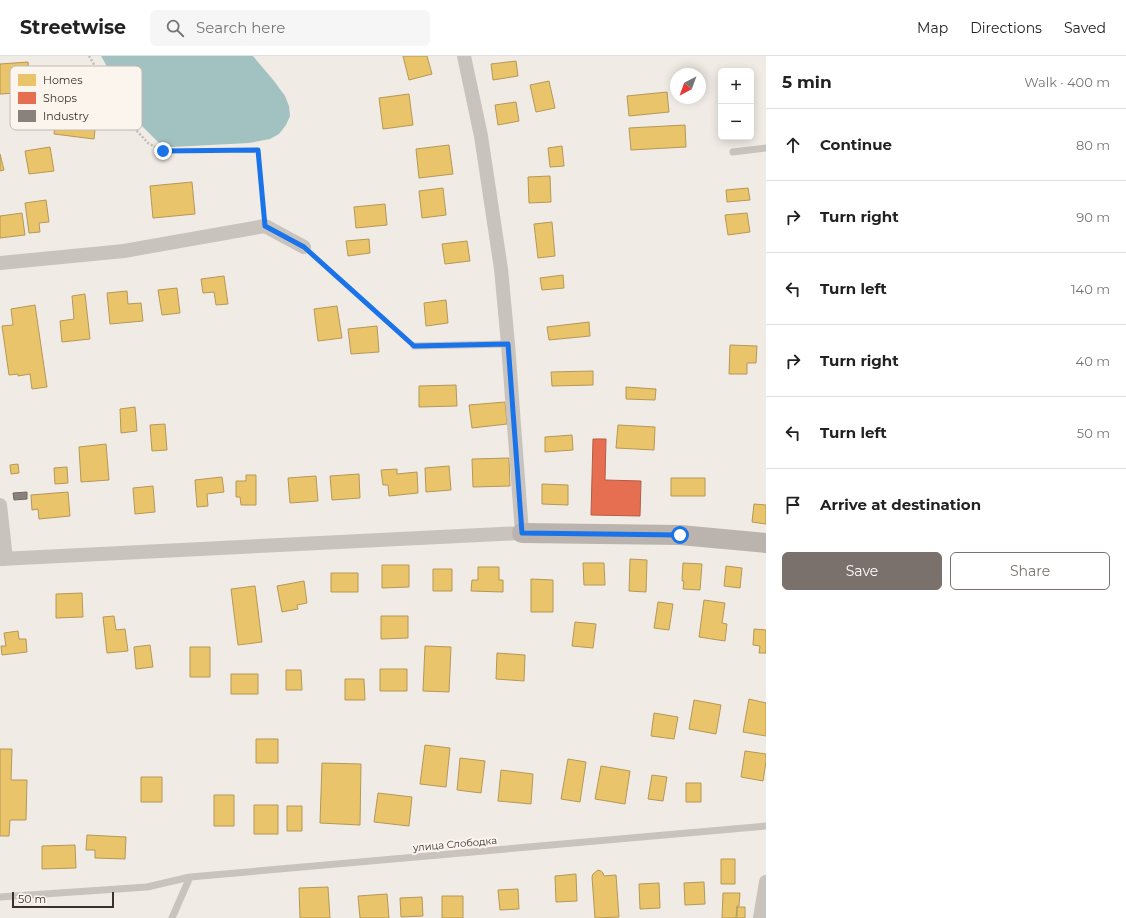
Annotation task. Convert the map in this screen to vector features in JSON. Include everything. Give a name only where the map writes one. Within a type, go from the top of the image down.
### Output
[{"type":"street","points":[[464,56],[481,136],[500,269],[508,344],[522,533]]},
{"type":"street","points":[[0,263],[124,251],[265,226],[304,247]]},
{"type":"street","points":[[0,505],[3,559],[522,533],[680,535],[766,543]]},
{"type":"street","points":[[760,918],[766,882]]},
{"type":"lane","points":[[734,152],[766,148]]},
{"type":"lane","points":[[414,346],[508,344]]},
{"type":"lane","name":"улица Слободка","points":[[0,897],[147,887],[190,877],[766,826]]},
{"type":"lane","points":[[172,918],[190,877]]},
{"type":"path","points":[[89,56],[95,66]]},
{"type":"path","points":[[136,130],[148,143],[163,151],[258,150],[265,226]]},
{"type":"path","points":[[304,247],[414,346]]},
{"type":"water","points":[[101,56],[253,56],[285,96],[289,106],[290,116],[286,125],[279,134],[270,139],[249,143],[172,147],[165,146],[158,142],[142,126],[142,66],[107,66]]},
{"type":"building: Homes","points":[[403,56],[427,56],[432,74],[409,80]]},
{"type":"building: Homes","points":[[516,61],[518,76],[493,80],[491,64]]},
{"type":"building: Homes","points":[[28,62],[28,66],[10,66],[10,93],[0,94],[0,64]]},
{"type":"building: Homes","points":[[549,81],[555,108],[536,112],[530,85]]},
{"type":"building: Homes","points":[[667,92],[669,112],[629,116],[627,96]]},
{"type":"building: Homes","points":[[409,94],[413,125],[383,129],[379,98]]},
{"type":"building: Homes","points":[[516,102],[519,121],[498,125],[495,105]]},
{"type":"building: Homes","points":[[685,125],[686,147],[631,150],[629,128]]},
{"type":"building: Homes","points":[[54,130],[95,130],[94,139],[54,134]]},
{"type":"building: Homes","points":[[449,145],[453,174],[419,178],[416,149]]},
{"type":"building: Homes","points":[[562,146],[564,166],[550,167],[548,148]]},
{"type":"building: Homes","points":[[50,147],[54,171],[29,174],[25,151]]},
{"type":"building: Homes","points":[[0,154],[4,170],[0,171]]},
{"type":"building: Homes","points":[[550,176],[551,202],[529,203],[528,177]]},
{"type":"building: Homes","points":[[192,182],[195,214],[153,218],[150,186]]},
{"type":"building: Homes","points":[[443,188],[446,215],[422,218],[419,191]]},
{"type":"building: Homes","points":[[748,188],[750,200],[727,202],[726,190]]},
{"type":"building: Homes","points":[[46,200],[49,222],[39,223],[40,232],[29,233],[25,203]]},
{"type":"building: Homes","points":[[385,204],[387,225],[356,228],[354,207]]},
{"type":"building: Homes","points":[[22,213],[25,235],[0,238],[0,216]]},
{"type":"building: Homes","points":[[747,213],[750,232],[728,235],[725,215]]},
{"type":"building: Homes","points":[[552,222],[555,256],[538,258],[534,224]]},
{"type":"building: Homes","points":[[369,239],[370,253],[348,256],[346,241]]},
{"type":"building: Homes","points":[[467,241],[470,261],[445,264],[442,244]]},
{"type":"building: Homes","points":[[563,275],[564,288],[542,290],[540,278]]},
{"type":"building: Homes","points":[[224,276],[228,304],[216,305],[214,292],[203,293],[201,279]]},
{"type":"building: Homes","points":[[177,288],[180,313],[162,315],[158,290]]},
{"type":"building: Homes","points":[[127,291],[128,304],[141,303],[143,321],[110,324],[107,293]]},
{"type":"building: Homes","points":[[85,294],[90,339],[62,342],[60,321],[74,319],[72,296]]},
{"type":"building: Homes","points":[[446,300],[448,323],[426,326],[424,303]]},
{"type":"building: Homes","points":[[35,305],[47,387],[32,389],[30,374],[18,376],[18,374],[9,375],[2,326],[13,325],[11,309]]},
{"type":"building: Homes","points":[[337,306],[342,338],[318,341],[314,309]]},
{"type":"building: Homes","points":[[589,322],[590,336],[549,340],[547,327]]},
{"type":"building: Homes","points":[[377,326],[379,352],[351,354],[348,329]]},
{"type":"building: Homes","points":[[730,345],[757,346],[756,363],[747,363],[747,374],[729,374]]},
{"type":"building: Homes","points":[[593,371],[593,385],[552,386],[551,372]]},
{"type":"building: Homes","points":[[456,385],[457,406],[419,407],[419,386]]},
{"type":"building: Homes","points":[[626,387],[656,389],[655,400],[626,399]]},
{"type":"building: Homes","points":[[505,402],[507,424],[472,428],[469,405]]},
{"type":"building: Homes","points":[[135,407],[137,431],[121,433],[120,409]]},
{"type":"building: Homes","points":[[165,424],[167,450],[152,451],[150,425]]},
{"type":"building: Homes","points":[[618,425],[655,427],[654,450],[616,448]]},
{"type":"building: Homes","points":[[572,435],[573,450],[545,452],[545,437]]},
{"type":"building: Homes","points":[[106,444],[109,480],[81,482],[79,447]]},
{"type":"building: Homes","points":[[509,458],[510,486],[473,487],[472,459]]},
{"type":"building: Homes","points":[[18,464],[19,473],[11,474],[10,465]]},
{"type":"building: Homes","points":[[449,466],[451,490],[426,492],[425,468]]},
{"type":"building: Homes","points":[[67,467],[68,483],[55,484],[54,468]]},
{"type":"building: Homes","points":[[397,469],[397,474],[417,472],[418,493],[389,496],[388,485],[383,485],[381,470]]},
{"type":"building: Homes","points":[[359,474],[360,498],[332,500],[330,476]]},
{"type":"building: Homes","points":[[246,475],[256,475],[256,505],[241,505],[240,497],[236,497],[236,481],[246,481]]},
{"type":"building: Homes","points":[[316,476],[318,501],[290,503],[288,478]]},
{"type":"building: Homes","points":[[222,477],[224,492],[207,494],[208,506],[197,507],[195,480]]},
{"type":"building: Homes","points":[[671,478],[705,478],[705,496],[671,496]]},
{"type":"building: Homes","points":[[542,484],[568,485],[568,505],[542,504]]},
{"type":"building: Homes","points":[[153,486],[155,512],[135,514],[133,488]]},
{"type":"building: Homes","points":[[68,492],[70,516],[39,519],[38,509],[32,510],[31,495]]},
{"type":"building: Homes","points":[[754,504],[766,505],[766,524],[752,522]]},
{"type":"building: Homes","points":[[630,559],[647,560],[646,592],[629,591]]},
{"type":"building: Homes","points":[[583,563],[604,563],[605,585],[584,585]]},
{"type":"building: Homes","points":[[683,563],[702,564],[700,590],[683,589]]},
{"type":"building: Homes","points":[[382,565],[409,565],[409,587],[382,588]]},
{"type":"building: Homes","points":[[726,566],[742,568],[740,588],[724,586]]},
{"type":"building: Homes","points":[[478,567],[499,567],[499,580],[503,580],[503,592],[471,591],[472,580],[478,580]]},
{"type":"building: Homes","points":[[433,569],[452,569],[452,591],[433,591]]},
{"type":"building: Homes","points":[[331,573],[358,573],[358,592],[331,592]]},
{"type":"building: Homes","points":[[531,579],[553,580],[553,612],[531,612]]},
{"type":"building: Homes","points":[[304,581],[307,603],[297,605],[298,609],[282,612],[277,586]]},
{"type":"building: Homes","points":[[255,586],[262,642],[238,645],[231,589]]},
{"type":"building: Homes","points":[[82,593],[83,617],[56,618],[56,594]]},
{"type":"building: Homes","points":[[704,600],[725,603],[722,623],[727,624],[725,641],[699,637]]},
{"type":"building: Homes","points":[[658,602],[673,604],[669,630],[654,628]]},
{"type":"building: Homes","points":[[114,616],[116,630],[125,629],[128,651],[107,653],[103,617]]},
{"type":"building: Homes","points":[[381,616],[408,616],[408,638],[381,639]]},
{"type":"building: Homes","points":[[575,622],[596,624],[593,648],[572,646]]},
{"type":"building: Homes","points":[[754,629],[766,630],[766,653],[759,653],[760,646],[753,645]]},
{"type":"building: Homes","points":[[18,631],[19,639],[26,639],[27,652],[2,655],[1,646],[6,646],[4,633]]},
{"type":"building: Homes","points":[[150,645],[153,667],[136,669],[134,647]]},
{"type":"building: Homes","points":[[425,646],[451,647],[449,692],[423,691]]},
{"type":"building: Homes","points":[[190,647],[210,647],[210,677],[190,677]]},
{"type":"building: Homes","points":[[497,653],[525,655],[524,681],[496,679]]},
{"type":"building: Homes","points":[[380,669],[407,669],[407,691],[380,691]]},
{"type":"building: Homes","points":[[286,670],[301,670],[302,690],[286,690]]},
{"type":"building: Homes","points":[[231,674],[258,674],[258,694],[231,694]]},
{"type":"building: Homes","points":[[345,679],[364,679],[365,700],[345,700]]},
{"type":"building: Homes","points":[[749,699],[766,703],[766,736],[743,732]]},
{"type":"building: Homes","points":[[694,700],[721,705],[716,734],[689,729]]},
{"type":"building: Homes","points":[[654,713],[678,717],[674,739],[651,736]]},
{"type":"building: Homes","points":[[256,739],[278,739],[278,763],[256,763]]},
{"type":"building: Homes","points":[[425,745],[450,748],[446,787],[420,784]]},
{"type":"building: Homes","points":[[0,749],[12,749],[11,780],[27,780],[26,820],[10,820],[9,836],[0,836]]},
{"type":"building: Homes","points":[[745,751],[766,754],[763,781],[741,777]]},
{"type":"building: Homes","points":[[460,758],[485,761],[481,793],[457,790]]},
{"type":"building: Homes","points":[[568,759],[586,762],[580,802],[561,799]]},
{"type":"building: Homes","points":[[322,763],[361,764],[360,825],[320,823]]},
{"type":"building: Homes","points":[[601,766],[630,771],[625,804],[595,799]]},
{"type":"building: Homes","points":[[501,770],[533,774],[531,804],[498,801]]},
{"type":"building: Homes","points":[[652,775],[667,777],[663,801],[648,799]]},
{"type":"building: Homes","points":[[141,777],[162,777],[162,802],[141,802]]},
{"type":"building: Homes","points":[[686,783],[701,783],[701,802],[686,802]]},
{"type":"building: Homes","points":[[378,793],[412,797],[409,826],[374,822]]},
{"type":"building: Homes","points":[[214,795],[234,795],[234,826],[214,826]]},
{"type":"building: Homes","points":[[254,805],[278,805],[278,834],[254,834]]},
{"type":"building: Homes","points":[[287,806],[302,806],[302,831],[287,831]]},
{"type":"building: Homes","points":[[87,835],[126,837],[125,859],[95,858],[95,850],[86,850]]},
{"type":"building: Homes","points":[[75,845],[76,868],[42,869],[42,846]]},
{"type":"building: Homes","points":[[721,859],[735,859],[735,884],[721,884]]},
{"type":"building: Homes","points":[[598,870],[603,873],[604,876],[616,875],[619,917],[595,918],[592,877]]},
{"type":"building: Homes","points":[[576,874],[577,901],[556,902],[555,876]]},
{"type":"building: Homes","points":[[704,882],[705,904],[685,905],[684,883]]},
{"type":"building: Homes","points":[[659,883],[660,908],[640,909],[639,884]]},
{"type":"building: Homes","points":[[328,887],[330,918],[300,918],[299,888]]},
{"type":"building: Homes","points":[[518,889],[519,909],[500,910],[498,890]]},
{"type":"building: Homes","points":[[723,893],[740,893],[736,918],[722,918]]},
{"type":"building: Homes","points":[[387,894],[389,918],[360,918],[358,896]]},
{"type":"building: Homes","points":[[442,896],[463,896],[463,918],[442,918]]},
{"type":"building: Homes","points":[[422,897],[423,916],[401,917],[400,898]]},
{"type":"building: Homes","points":[[737,907],[745,907],[745,918],[737,918]]},
{"type":"building: Shops","points":[[593,439],[606,439],[605,480],[641,481],[640,516],[591,515]]},
{"type":"building: Industry","points":[[27,492],[27,499],[14,500],[13,493]]},
{"type":"route","points":[[163,151],[258,150],[265,226],[304,247],[414,346],[508,344],[522,533],[680,535]]}]
